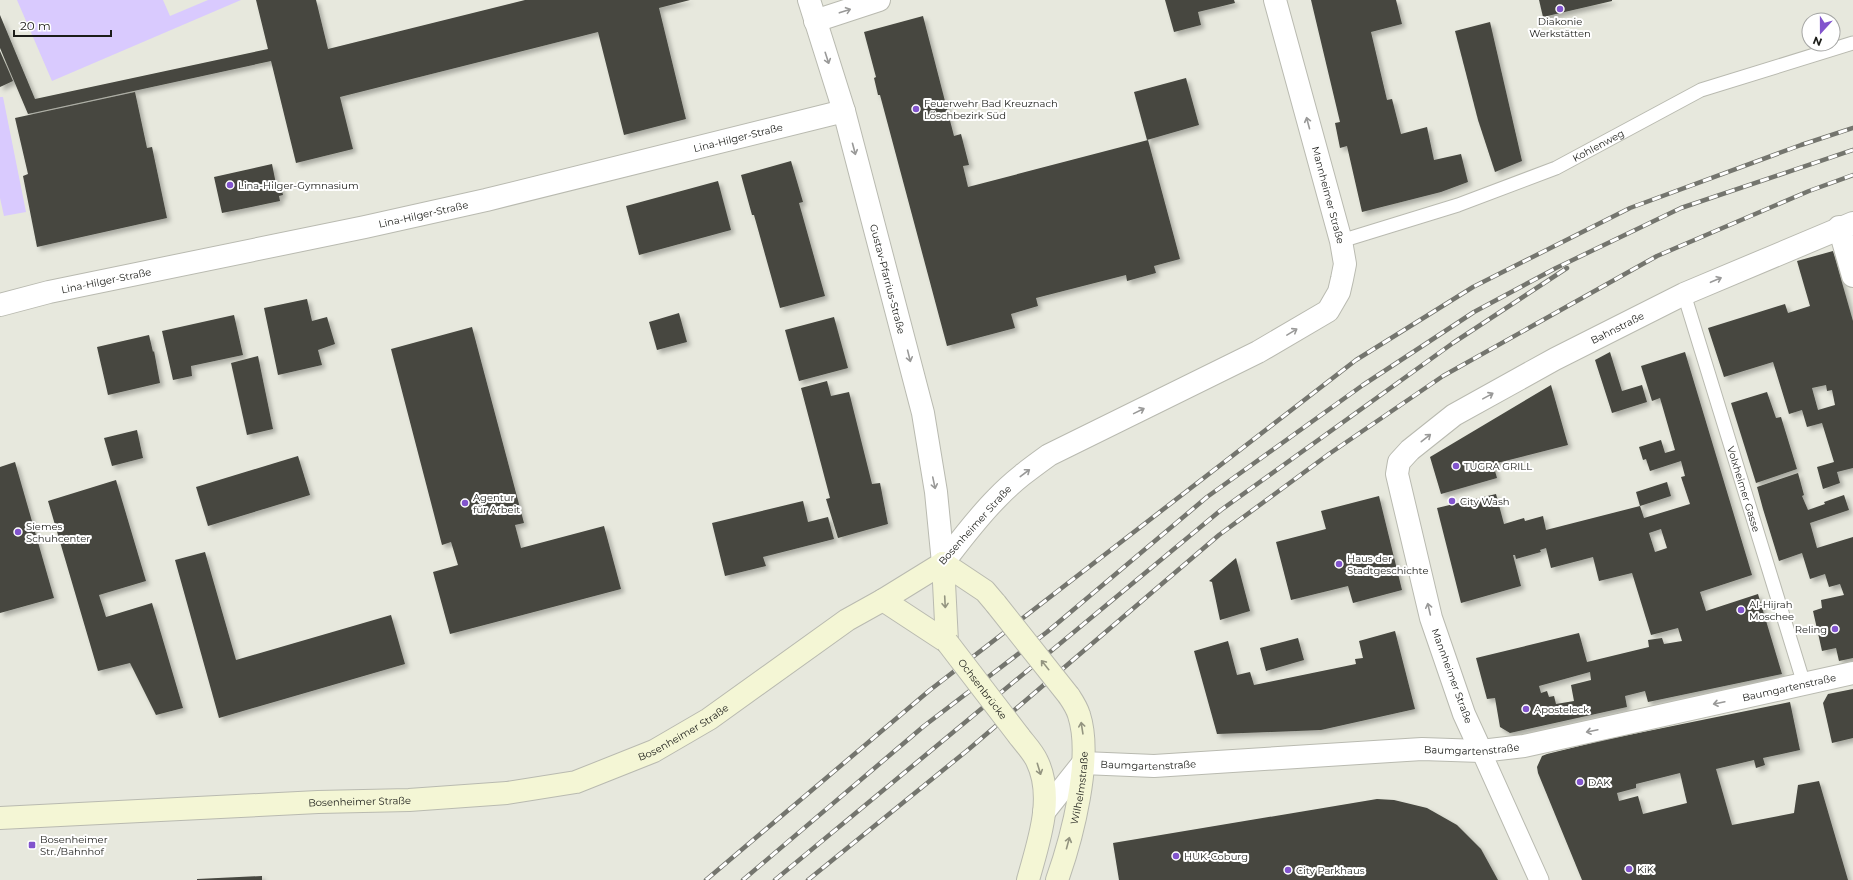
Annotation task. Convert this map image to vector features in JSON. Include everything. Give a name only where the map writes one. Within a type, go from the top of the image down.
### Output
[{"type":"main road","name":"Bosenheimer Straße","points":[[0,818],[318,802],[410,800],[507,793],[576,782],[654,751],[709,719],[847,620],[943,564]]},
{"type":"main road","name":"Wilhelmstraße","points":[[943,564],[985,591],[1069,696],[1079,714],[1084,742],[1083,763],[1072,826],[1057,880]]},
{"type":"main road","points":[[943,564],[947,642]]},
{"type":"main road","points":[[883,600],[947,642]]},
{"type":"main road","name":"Ochsenbrücke","points":[[947,642],[1037,762],[1045,795],[1044,812]]},
{"type":"main road","points":[[1028,880],[1044,812]]},
{"type":"street","name":"Gustav-Pfarrius-Straße","points":[[808,0],[844,111],[902,326],[923,413],[936,492],[943,564]]},
{"type":"street","name":"Mannheimer Straße","points":[[1258,352],[1328,311],[1339,292],[1345,264],[1341,241],[1275,0]]},
{"type":"street","points":[[815,21],[877,1]]},
{"type":"street","name":"Lina-Hilger-Straße","points":[[0,306],[49,292],[365,227],[486,200],[844,111]]},
{"type":"street","points":[[1846,225],[1853,276]]},
{"type":"street","name":"Bahnstraße","points":[[1399,462],[1410,450],[1454,415],[1555,358],[1684,294],[1846,225]]},
{"type":"street","name":"Bosenheimer Straße","points":[[943,564],[974,524],[998,497],[1021,476],[1049,455],[1258,352]]},
{"type":"street","name":"Mannheimer Straße","points":[[1399,462],[1397,474],[1431,618],[1464,714],[1539,880]]},
{"type":"street","name":"Baumgartenstraße","points":[[1083,763],[1154,766],[1422,749],[1481,751],[1524,746],[1853,673]]},
{"type":"street","points":[[1044,812],[1083,763]]},
{"type":"lane","name":"Kohlenweg","points":[[1341,241],[1458,205],[1556,168],[1701,90],[1853,43]]},
{"type":"lane","name":"Volxheimer Gasse","points":[[1684,294],[1804,684]]},
{"type":"shaded area","points":[[17,0],[163,0],[170,16],[208,0],[241,0],[52,81]]},
{"type":"shaded area","points":[[0,97],[3,97],[26,212],[4,216],[0,198]]},
{"type":"building","points":[[256,0],[316,0],[328,49],[525,0],[690,0],[659,8],[686,119],[624,135],[598,32],[340,97],[353,149],[296,163],[271,61],[28,114],[0,48],[0,15],[35,99],[268,49]]},
{"type":"building","points":[[1165,0],[1234,0],[1235,3],[1198,12],[1201,25],[1174,32]]},
{"type":"building","points":[[1311,0],[1396,0],[1402,24],[1371,32],[1387,100],[1392,99],[1401,134],[1427,127],[1434,160],[1461,154],[1468,182],[1441,192],[1362,212],[1347,146],[1340,148],[1335,123],[1340,122]]},
{"type":"building","name":"Diakonie Werkstätten","points":[[1539,0],[1612,0],[1612,1],[1543,17]]},
{"type":"building","points":[[923,16],[954,136],[961,134],[969,165],[963,166],[968,187],[1148,140],[1180,259],[1154,266],[1156,273],[1127,281],[1126,275],[1036,298],[1038,306],[1011,314],[1015,328],[947,346],[880,95],[878,95],[874,78],[876,77],[864,32]]},
{"type":"building","points":[[1490,22],[1522,161],[1495,172],[1478,120],[1455,31]]},
{"type":"building","points":[[0,51],[13,81],[0,87]]},
{"type":"building","points":[[1186,78],[1199,125],[1147,140],[1134,92]]},
{"type":"building","points":[[135,92],[147,148],[152,147],[167,218],[37,247],[23,176],[28,174],[15,118]]},
{"type":"building","points":[[791,161],[803,202],[799,203],[825,296],[780,308],[754,215],[752,215],[741,175]]},
{"type":"building","points":[[272,164],[276,184],[280,183],[283,195],[279,196],[280,201],[222,213],[214,177]]},
{"type":"building","points":[[718,181],[731,230],[639,255],[626,206]]},
{"type":"building","points":[[1833,251],[1853,321],[1853,468],[1837,472],[1840,483],[1823,489],[1817,467],[1834,462],[1822,423],[1807,427],[1802,410],[1789,414],[1773,362],[1724,377],[1708,328],[1785,304],[1788,313],[1810,306],[1797,261]],"holes":[[[1826,385],[1827,391],[1832,390],[1835,405],[1818,410],[1812,388]]]},
{"type":"building","points":[[307,299],[312,321],[327,317],[335,344],[318,350],[322,365],[278,375],[264,308]]},
{"type":"building","points":[[679,313],[687,342],[657,350],[649,322]]},
{"type":"building","points":[[234,315],[243,355],[191,366],[192,376],[173,380],[162,331]]},
{"type":"building","points":[[834,317],[848,368],[799,381],[785,330]]},
{"type":"building","points":[[472,327],[524,523],[515,525],[521,548],[604,526],[621,589],[450,634],[433,572],[458,565],[451,542],[442,545],[391,349]]},
{"type":"building","points":[[149,335],[153,352],[154,351],[160,383],[108,395],[97,347]]},
{"type":"building","points":[[1610,352],[1622,391],[1642,385],[1647,402],[1612,413],[1595,360]]},
{"type":"building","points":[[1685,352],[1752,575],[1700,592],[1706,611],[1758,594],[1782,674],[1648,702],[1645,691],[1625,696],[1627,707],[1510,733],[1500,727],[1495,698],[1487,699],[1476,658],[1579,633],[1587,662],[1649,647],[1648,640],[1662,638],[1664,644],[1682,641],[1678,628],[1651,635],[1632,573],[1599,581],[1593,557],[1551,568],[1546,548],[1540,550],[1541,552],[1516,559],[1515,555],[1513,555],[1521,586],[1461,603],[1437,508],[1496,494],[1504,524],[1524,518],[1525,521],[1543,516],[1546,530],[1640,506],[1644,518],[1690,504],[1681,477],[1685,476],[1681,461],[1650,471],[1646,459],[1643,460],[1639,447],[1661,440],[1665,453],[1675,450],[1660,398],[1652,401],[1641,366]],"holes":[[[1661,529],[1667,548],[1655,552],[1649,533]],[[1590,672],[1591,680],[1571,685],[1574,701],[1556,704],[1554,696],[1549,697],[1547,691],[1541,693],[1539,686]]]},
{"type":"building","points":[[258,356],[273,429],[247,435],[231,363]]},
{"type":"building","points":[[827,381],[831,396],[849,392],[872,484],[880,483],[888,524],[838,538],[826,499],[830,498],[801,388]]},
{"type":"building","points":[[1551,385],[1568,445],[1493,464],[1497,478],[1441,494],[1430,457]]},
{"type":"building","points":[[1767,392],[1776,418],[1781,417],[1797,469],[1756,483],[1731,403]]},
{"type":"building","points":[[137,430],[143,458],[112,466],[104,438]]},
{"type":"building","points":[[298,456],[310,495],[208,526],[196,487]]},
{"type":"building","name":"Siemes Schuhcenter","points":[[15,462],[54,598],[0,613],[0,467]]},
{"type":"building","points":[[1798,473],[1804,495],[1802,496],[1808,510],[1825,504],[1824,502],[1844,495],[1849,510],[1810,523],[1817,548],[1853,537],[1853,658],[1839,661],[1836,648],[1822,651],[1813,611],[1822,608],[1821,600],[1844,595],[1840,584],[1829,587],[1825,574],[1810,579],[1802,553],[1779,561],[1763,509],[1757,487]]},
{"type":"building","points":[[116,480],[146,581],[99,595],[106,617],[152,603],[183,708],[156,715],[130,663],[98,671],[48,501]]},
{"type":"building","points":[[1667,482],[1671,496],[1640,506],[1636,492]]},
{"type":"building","name":"Haus der Stadtgeschichte","points":[[1379,496],[1402,590],[1353,603],[1348,586],[1291,600],[1276,542],[1326,529],[1321,511]]},
{"type":"building","points":[[803,501],[808,522],[828,517],[834,539],[763,557],[766,566],[725,576],[712,523]]},
{"type":"building","points":[[205,552],[236,660],[391,615],[405,664],[219,718],[175,560]]},
{"type":"building","points":[[1236,558],[1250,611],[1220,620],[1212,582],[1209,581]]},
{"type":"building","points":[[1395,631],[1415,709],[1321,730],[1217,734],[1194,651],[1228,641],[1237,675],[1250,672],[1254,685],[1356,664],[1355,659],[1363,658],[1359,641]]},
{"type":"building","points":[[1298,638],[1304,660],[1266,671],[1260,648]]},
{"type":"building","points":[[1853,689],[1853,738],[1832,743],[1823,703],[1828,694]]},
{"type":"building","points":[[1790,702],[1800,750],[1763,758],[1765,765],[1756,768],[1754,760],[1716,769],[1732,825],[1794,813],[1798,785],[1819,781],[1848,880],[1582,880],[1538,773],[1537,767],[1542,756],[1604,740]],"holes":[[[1680,773],[1687,803],[1643,814],[1638,796],[1619,801],[1617,793],[1636,788],[1636,784]]]},
{"type":"building","points":[[1377,799],[1394,800],[1427,808],[1457,825],[1481,849],[1498,880],[1119,880],[1113,843]]},
{"type":"building","points":[[262,876],[262,880],[197,880],[197,879]]},
{"type":"railway","points":[[706,880],[930,690],[1356,360],[1473,287],[1630,208],[1801,145],[1853,128]]},
{"type":"railway","points":[[743,880],[924,726],[1047,632],[1207,497],[1363,385],[1474,312],[1556,268],[1681,208],[1853,150]]},
{"type":"railway","points":[[808,880],[969,749],[1219,535],[1329,454],[1443,376],[1657,256],[1809,191],[1853,175]]},
{"type":"railway","points":[[775,880],[1221,510],[1453,343],[1567,268]]},
{"type":"place","name":"Diakonie Werkstätten","points":[[1560,9]]},
{"type":"place","name":"Feuerwehr Bad Kreuznach Löschbezirk Süd","points":[[916,109]]},
{"type":"place","name":"Lina-Hilger-Gymnasium","points":[[230,185]]},
{"type":"place","name":"TUGRA GRILL","points":[[1456,466]]},
{"type":"place","name":"City Wash","points":[[1452,501]]},
{"type":"place","name":"Agentur für Arbeit","points":[[465,503]]},
{"type":"place","name":"Siemes Schuhcenter","points":[[18,532]]},
{"type":"place","name":"Haus der Stadtgeschichte","points":[[1339,564]]},
{"type":"place","name":"Al-Hijrah Moschee","points":[[1741,610]]},
{"type":"place","name":"Reling","points":[[1835,629]]},
{"type":"place","name":"Aposteleck","points":[[1526,709]]},
{"type":"place","name":"DAK","points":[[1580,782]]},
{"type":"place","name":"Bosenheimer Str./Bahnhof","points":[[32,845]]},
{"type":"place","name":"HUK-Coburg","points":[[1176,856]]},
{"type":"place","name":"KiK","points":[[1629,869]]},
{"type":"place","name":"City Parkhaus","points":[[1288,870]]}]
